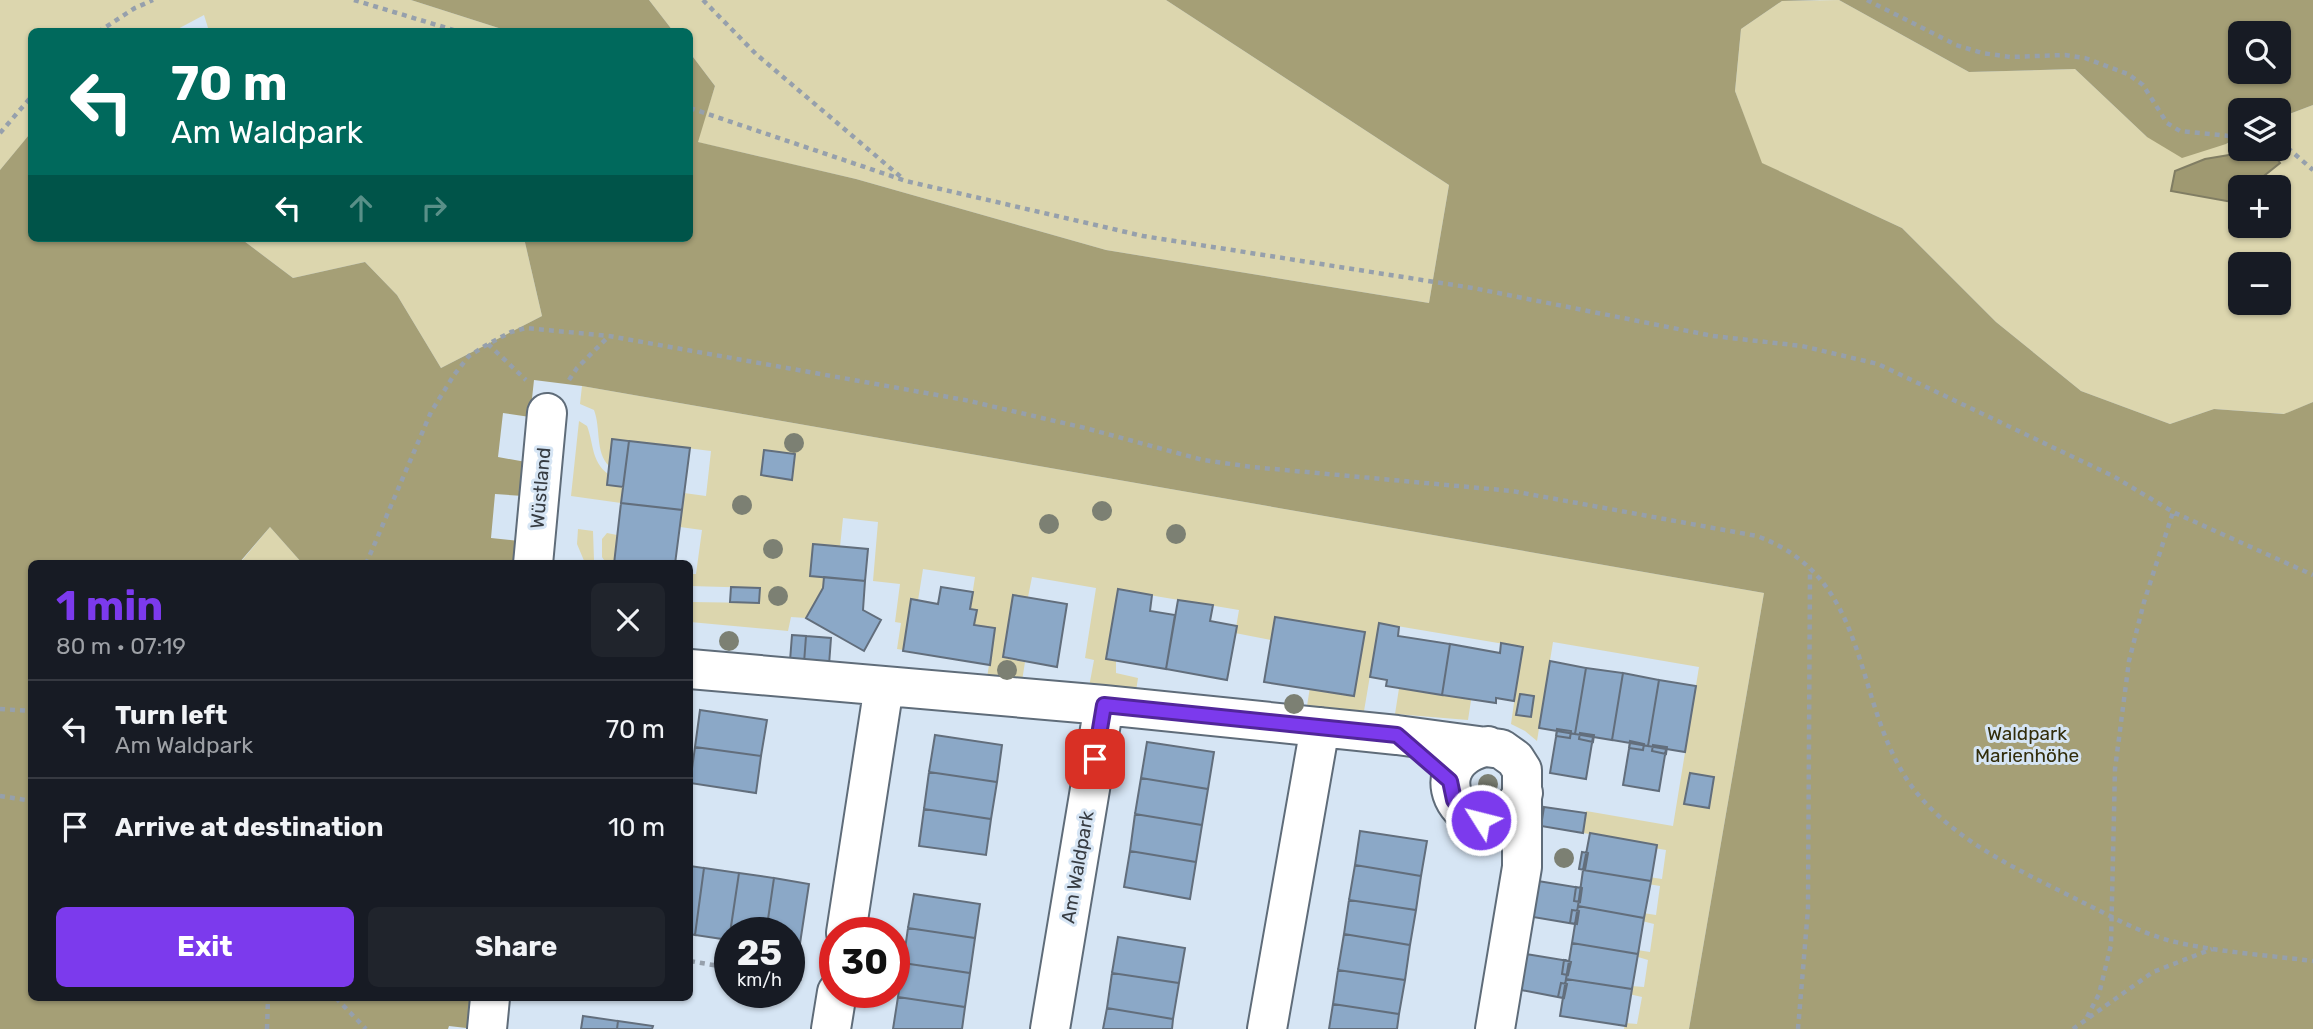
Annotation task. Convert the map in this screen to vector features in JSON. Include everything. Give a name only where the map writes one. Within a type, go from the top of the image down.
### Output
[{"type":"street","name":"Wüstland","points":[[533,560],[548,413]]},
{"type":"street","points":[[693,670],[1104,705],[1397,735],[1501,749],[1515,759],[1522,770],[1512,805],[1522,867],[1495,1029]]},
{"type":"street","points":[[848,917],[884,686]]},
{"type":"street","name":"Am Waldpark","points":[[1050,1029],[1104,705]]},
{"type":"street","points":[[1267,1029],[1320,727]]},
{"type":"street","points":[[1397,735],[1450,781]]},
{"type":"street","points":[[1488,746],[1471,750],[1460,758],[1454,767],[1450,781],[1454,800],[1464,813],[1481,820],[1512,805]]},
{"type":"street","points":[[487,1029],[490,1001]]},
{"type":"street","points":[[831,1029],[834,1008]]},
{"type":"path","points":[[104,28],[153,0]]},
{"type":"path","points":[[354,0],[447,28]]},
{"type":"path","points":[[703,0],[756,54],[906,181]]},
{"type":"path","points":[[1867,0],[1969,49],[2010,57],[2065,55],[2085,58],[2129,74],[2143,85],[2167,122],[2180,131],[2228,136]]},
{"type":"path","points":[[0,133],[28,101]]},
{"type":"path","points":[[693,109],[906,181],[1143,236],[1473,288],[1713,336],[1802,346],[1878,364],[2113,476],[2173,512],[2313,575]]},
{"type":"path","points":[[2291,151],[2313,170]]},
{"type":"path","points":[[368,560],[431,412],[454,374],[469,356],[511,332],[526,328],[609,336],[965,400],[1085,428],[1203,460],[1512,491],[1757,536],[1780,546],[1810,568],[1835,599],[1848,625],[1886,737],[1910,784],[1928,805],[1968,838],[1989,852],[2112,917],[2168,940],[2213,949],[2313,961]]},
{"type":"path","points":[[548,413],[577,368],[609,336]]},
{"type":"path","points":[[488,344],[547,399],[548,413]]},
{"type":"path","points":[[2087,1017],[2107,969],[2111,945],[2115,769],[2125,691],[2135,633],[2173,512]]},
{"type":"path","points":[[1798,1029],[1808,909],[1810,568]]},
{"type":"path","points":[[0,709],[28,711]]},
{"type":"path","points":[[0,796],[28,800]]},
{"type":"path","points":[[2073,1029],[2153,972],[2213,949]]},
{"type":"path","points":[[693,962],[714,965]]},
{"type":"path","points":[[267,1029],[268,1001]]},
{"type":"path","points":[[338,1001],[366,1029]]},
{"type":"shaded area","points":[[0,0],[411,0],[499,28],[208,28],[204,15],[180,28],[28,28],[28,137],[0,170]]},
{"type":"shaded area","points":[[649,0],[1166,0],[1449,185],[1429,303],[1106,250],[856,179],[697,142],[715,86],[693,57],[693,28],[671,28]]},
{"type":"shaded area","points":[[1839,0],[1969,72],[2075,69],[2147,137],[2228,143],[2228,161],[2291,161],[2291,113],[2313,105],[2313,402],[2285,414],[2214,409],[2170,424],[2081,391],[1996,322],[1902,228],[1761,163],[1735,91],[1741,29],[1782,1]]},
{"type":"shaded area","points":[[2228,155],[2228,161],[2280,163],[2265,175],[2228,175],[2228,201],[2171,191],[2175,171],[2205,159]]},
{"type":"shaded area","points":[[245,242],[525,242],[542,316],[441,368],[397,295],[365,262],[293,278]]},
{"type":"shaded area","points":[[582,386],[1764,593],[1689,1029],[1624,1029],[1625,1023],[1637,1024],[1642,997],[1629,994],[1631,986],[1644,987],[1648,960],[1638,957],[1636,953],[1637,950],[1650,952],[1654,924],[1642,921],[1643,913],[1656,915],[1660,886],[1648,884],[1649,877],[1662,879],[1666,850],[1654,848],[1654,844],[1583,833],[1586,811],[1673,826],[1699,667],[1553,642],[1537,741],[1511,724],[1522,647],[1379,623],[1364,711],[1307,706],[1320,624],[1276,617],[1271,640],[1235,633],[1239,610],[1119,590],[1106,659],[1116,661],[1116,673],[1138,678],[1136,691],[1089,687],[1094,660],[1085,658],[1096,588],[1032,577],[1028,597],[1013,595],[1003,657],[1025,662],[1022,681],[987,678],[989,665],[962,660],[975,577],[923,569],[910,651],[897,649],[901,623],[895,622],[900,584],[873,581],[878,522],[843,518],[840,547],[810,576],[824,577],[823,588],[806,618],[791,617],[788,631],[693,622],[693,602],[759,603],[759,588],[693,586],[702,530],[680,527],[684,493],[706,496],[711,451],[613,439],[609,466],[600,447],[594,410],[580,404]]},
{"type":"shaded area","points":[[579,421],[587,426],[596,458],[608,474],[607,485],[623,487],[621,503],[571,496]]},
{"type":"shaded area","points":[[270,527],[299,560],[242,560]]},
{"type":"shaded area","points":[[578,529],[593,531],[594,560],[584,560],[577,544]]},
{"type":"shaded area","points":[[607,533],[617,535],[614,560],[604,560],[602,557],[602,539]]},
{"type":"shaded area","points":[[1400,682],[1472,694],[1468,720],[1395,714]]},
{"type":"green space","points":[[411,0],[649,0],[671,28],[499,28]]},
{"type":"green space","name":"Waldpark Marienhöhe","points":[[1166,0],[1820,0],[1782,1],[1741,29],[1735,91],[1762,163],[1902,228],[1996,322],[2081,391],[2170,424],[2214,409],[2284,414],[2313,402],[2313,1029],[1689,1029],[1764,593],[582,386],[534,380],[530,417],[503,413],[498,457],[526,462],[523,496],[495,494],[491,538],[519,541],[517,560],[299,560],[270,527],[242,560],[28,560],[28,1001],[478,1001],[475,1029],[449,1026],[448,1029],[0,1029],[0,170],[28,137],[28,242],[245,242],[293,278],[365,262],[397,295],[441,368],[542,316],[525,242],[693,242],[693,57],[715,86],[698,142],[856,179],[1106,250],[1429,303],[1449,185]]},
{"type":"green space","points":[[1839,0],[2313,0],[2313,105],[2291,113],[2291,98],[2228,98],[2228,143],[2182,158],[2147,137],[2075,69],[1969,72]]},
{"type":"building","points":[[612,439],[629,441],[623,487],[607,485]]},
{"type":"building","points":[[629,441],[690,448],[682,510],[621,503]]},
{"type":"building","points":[[764,450],[795,454],[792,480],[761,475]]},
{"type":"building","points":[[621,503],[682,510],[676,560],[614,560]]},
{"type":"building","points":[[813,544],[868,549],[865,581],[810,576]]},
{"type":"building","points":[[824,577],[865,581],[863,610],[881,620],[864,651],[806,618],[823,588]]},
{"type":"building","points":[[731,587],[760,588],[759,603],[730,602]]},
{"type":"building","points":[[941,587],[973,592],[970,609],[977,610],[974,625],[995,628],[990,665],[903,651],[911,599],[938,604]]},
{"type":"building","points":[[1118,589],[1152,595],[1150,611],[1175,615],[1166,669],[1106,659]]},
{"type":"building","points":[[1013,595],[1067,604],[1057,667],[1003,657]]},
{"type":"building","points":[[1178,600],[1213,605],[1210,621],[1237,626],[1227,680],[1166,669]]},
{"type":"building","points":[[1275,617],[1365,632],[1354,696],[1264,682]]},
{"type":"building","points":[[1379,623],[1399,627],[1398,636],[1450,644],[1442,695],[1386,686],[1387,680],[1370,677]]},
{"type":"building","points":[[792,635],[806,636],[804,663],[790,661]]},
{"type":"building","points":[[806,636],[831,638],[829,665],[804,663]]},
{"type":"building","points":[[1501,643],[1523,647],[1514,701],[1496,698],[1496,703],[1442,695],[1450,644],[1500,653]]},
{"type":"building","points":[[1550,661],[1586,668],[1575,734],[1539,728]]},
{"type":"building","points":[[1586,668],[1623,673],[1612,740],[1575,734]]},
{"type":"building","points":[[1623,673],[1659,680],[1648,746],[1612,740]]},
{"type":"building","points":[[1659,680],[1696,686],[1685,752],[1648,746]]},
{"type":"building","points":[[1520,694],[1534,696],[1531,717],[1516,715]]},
{"type":"building","points":[[700,710],[767,720],[761,756],[695,747]]},
{"type":"building","points":[[1557,729],[1571,731],[1570,738],[1556,736]]},
{"type":"building","points":[[1557,731],[1593,737],[1586,779],[1550,773]]},
{"type":"building","points":[[1580,733],[1594,735],[1593,742],[1579,739]]},
{"type":"building","points":[[935,735],[1002,745],[997,782],[929,772]]},
{"type":"building","points":[[1630,741],[1644,744],[1643,750],[1629,748]]},
{"type":"building","points":[[1147,742],[1214,752],[1208,789],[1141,778]]},
{"type":"building","points":[[1630,743],[1666,749],[1659,791],[1623,785]]},
{"type":"building","points":[[1653,745],[1667,747],[1666,754],[1652,751]]},
{"type":"building","points":[[695,747],[761,756],[756,793],[693,783]]},
{"type":"building","points":[[929,772],[997,782],[991,819],[924,809]]},
{"type":"building","points":[[1690,773],[1714,777],[1709,808],[1684,804]]},
{"type":"building","points":[[1141,778],[1208,789],[1202,825],[1135,814]]},
{"type":"building","points":[[1544,807],[1586,813],[1583,833],[1541,826]]},
{"type":"building","points":[[924,809],[991,819],[986,855],[919,846]]},
{"type":"building","points":[[1135,814],[1202,825],[1196,862],[1130,851]]},
{"type":"building","points":[[1360,831],[1427,841],[1421,876],[1355,865]]},
{"type":"building","points":[[1590,833],[1657,845],[1651,881],[1583,870]]},
{"type":"building","points":[[1130,851],[1196,862],[1190,899],[1124,887]]},
{"type":"building","points":[[1582,852],[1588,853],[1585,870],[1579,869]]},
{"type":"building","points":[[1355,865],[1421,876],[1416,910],[1349,900]]},
{"type":"building","points":[[693,866],[704,868],[693,935]]},
{"type":"building","points":[[704,868],[739,873],[732,917],[714,917],[714,938],[695,935]]},
{"type":"building","points":[[1583,870],[1651,881],[1644,918],[1578,906]]},
{"type":"building","points":[[739,873],[774,878],[768,917],[732,917]]},
{"type":"building","points":[[774,878],[809,884],[804,917],[768,917]]},
{"type":"building","points":[[1538,881],[1581,888],[1575,924],[1533,917]]},
{"type":"building","points":[[1576,887],[1582,888],[1580,902],[1574,901]]},
{"type":"building","points":[[914,894],[980,904],[975,938],[910,928]]},
{"type":"building","points":[[1349,900],[1416,910],[1410,945],[1344,934]]},
{"type":"building","points":[[1578,906],[1644,918],[1638,954],[1572,943]]},
{"type":"building","points":[[1572,910],[1579,911],[1577,924],[1570,923]]},
{"type":"building","points":[[910,928],[975,938],[970,973],[910,964]]},
{"type":"building","points":[[1344,934],[1410,945],[1405,980],[1338,970]]},
{"type":"building","points":[[1118,937],[1185,948],[1179,983],[1112,973]]},
{"type":"building","points":[[1572,943],[1638,954],[1632,989],[1566,979]]},
{"type":"building","points":[[1526,954],[1569,961],[1563,998],[1521,990]]},
{"type":"building","points":[[1564,960],[1571,962],[1568,975],[1562,974]]},
{"type":"building","points":[[910,964],[970,973],[965,1007],[910,999]]},
{"type":"building","points":[[1338,970],[1405,980],[1399,1014],[1333,1004]]},
{"type":"building","points":[[1112,973],[1179,983],[1173,1019],[1107,1008]]},
{"type":"building","points":[[1566,979],[1632,989],[1626,1026],[1560,1016]]},
{"type":"building","points":[[1561,983],[1567,984],[1564,998],[1558,997]]},
{"type":"building","points":[[910,999],[965,1007],[962,1029],[893,1029],[896,1008],[910,1008]]},
{"type":"building","points":[[1333,1004],[1399,1014],[1397,1029],[1329,1029]]},
{"type":"building","points":[[1107,1008],[1173,1019],[1172,1029],[1103,1029]]},
{"type":"building","points":[[583,1016],[618,1021],[617,1029],[581,1029]]},
{"type":"building","points":[[618,1021],[653,1026],[652,1029],[617,1029]]},
{"type":"route","points":[[1095,759],[1104,705],[1397,735],[1450,781],[1454,800],[1464,813],[1481,820]]}]
